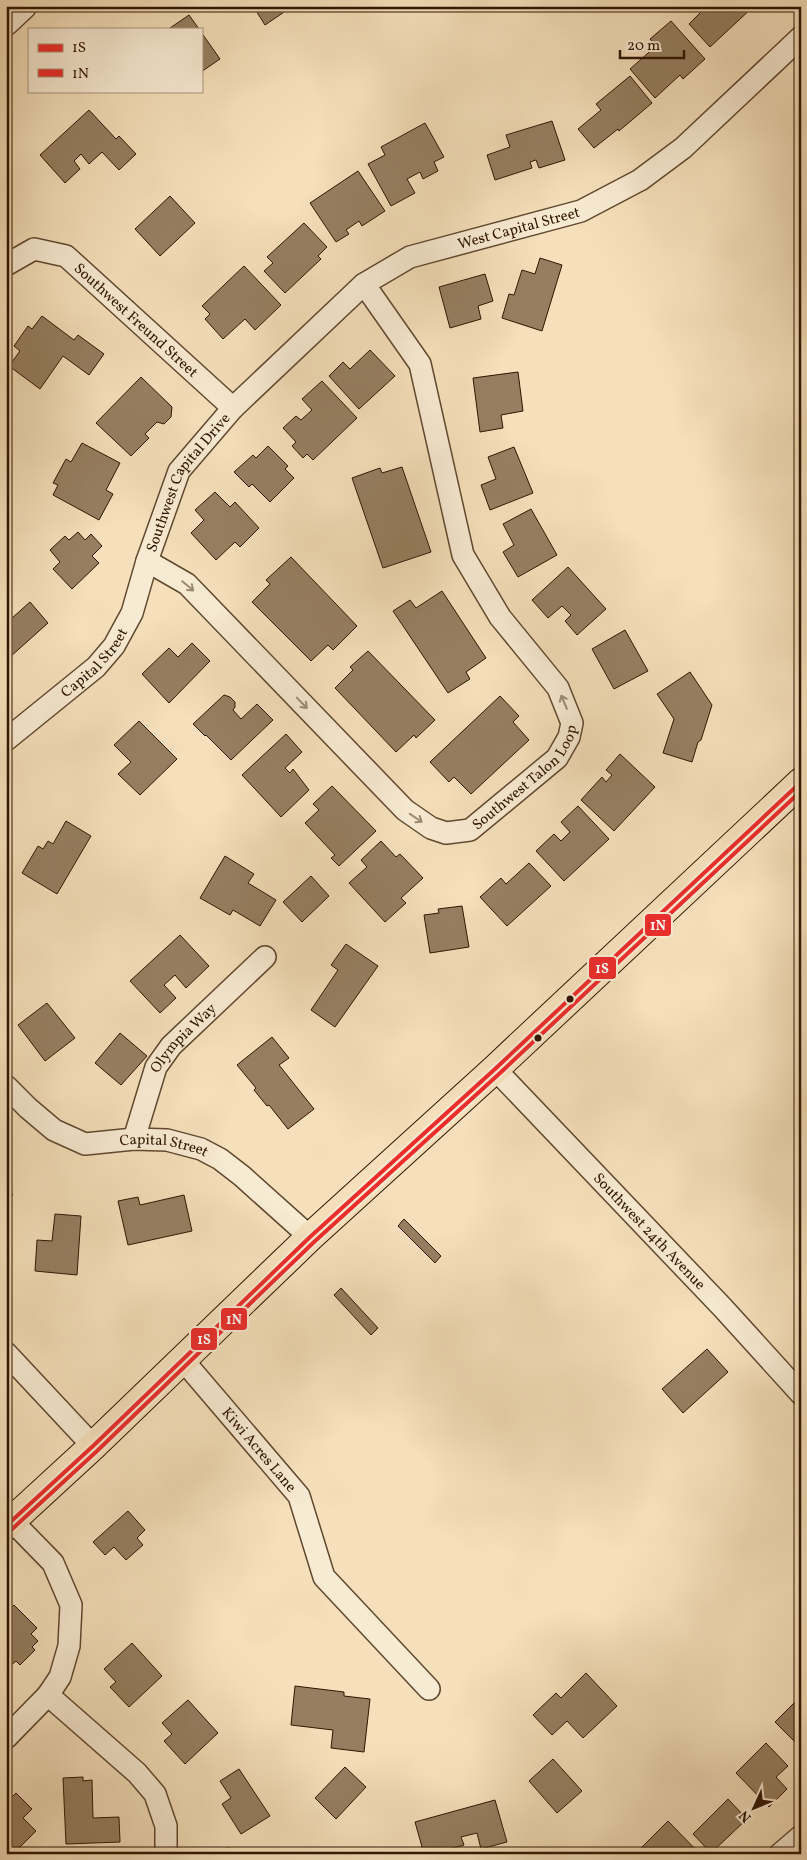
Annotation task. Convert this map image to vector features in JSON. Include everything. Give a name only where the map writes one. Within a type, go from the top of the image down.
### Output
[{"type":"main road","points":[[9,1523],[93,1446],[310,1237],[495,1069],[801,782]]},
{"type":"street","points":[[6,22],[23,6]]},
{"type":"street","name":"West Capital Street","points":[[233,408],[364,284],[410,257],[581,211],[640,180],[683,148],[801,37]]},
{"type":"street","name":"Southwest Freund Street","points":[[6,265],[34,249],[66,256],[233,408]]},
{"type":"street","name":"Southwest Talon Loop","points":[[147,561],[187,584],[405,810],[431,828],[446,833],[470,830],[557,758],[569,737],[572,723],[566,706],[552,678],[500,617],[463,555],[420,364],[364,284]]},
{"type":"street","name":"Southwest Capital Drive","points":[[147,561],[180,471],[233,408]]},
{"type":"street","name":"Capital Street","points":[[6,740],[96,667],[114,646],[132,613],[147,561]]},
{"type":"street","name":"Olympia Way","points":[[134,1139],[156,1067],[166,1053],[176,1041],[265,957]]},
{"type":"street","name":"Southwest 24th Avenue","points":[[495,1069],[724,1308],[801,1394]]},
{"type":"street","name":"Capital Street","points":[[6,1086],[54,1130],[85,1144],[134,1139],[167,1140],[201,1149],[220,1159],[242,1176],[310,1237]]},
{"type":"street","points":[[6,1353],[93,1446]]},
{"type":"street","name":"Kiwi Acres Lane","points":[[182,1359],[298,1496],[324,1577],[429,1689]]},
{"type":"street","points":[[6,1738],[48,1695],[60,1677],[69,1646],[71,1605],[53,1563],[9,1523]]},
{"type":"street","points":[[48,1695],[137,1773],[155,1794],[166,1826],[166,1854]]},
{"type":"street","points":[[780,1854],[801,1836]]},
{"type":"building","points":[[253,6],[293,6],[265,25]]},
{"type":"building","points":[[707,6],[754,6],[710,47],[689,24]]},
{"type":"building","points":[[189,15],[198,28],[170,28]]},
{"type":"building","points":[[671,21],[705,59],[683,79],[680,75],[655,98],[630,69],[656,46],[650,39]]},
{"type":"building","points":[[202,33],[220,59],[202,71]]},
{"type":"building","points":[[630,76],[652,103],[619,131],[618,129],[594,148],[578,129],[601,110],[596,104]]},
{"type":"building","points":[[89,110],[116,139],[119,136],[136,154],[119,170],[102,152],[89,164],[81,154],[74,161],[80,169],[65,183],[40,155]]},
{"type":"building","points":[[552,121],[565,160],[539,168],[536,160],[530,162],[532,168],[495,180],[487,155],[510,147],[506,135]]},
{"type":"building","points":[[425,123],[444,157],[434,162],[438,171],[423,179],[420,172],[407,179],[415,193],[391,206],[368,164],[385,155],[381,147]]},
{"type":"building","points":[[358,171],[385,211],[362,226],[359,221],[346,230],[349,234],[336,242],[310,203]]},
{"type":"building","points":[[170,196],[195,223],[160,256],[135,229]]},
{"type":"building","points":[[304,223],[327,247],[318,256],[321,259],[285,293],[264,271],[273,263],[267,257]]},
{"type":"building","points":[[540,258],[562,265],[542,331],[502,318],[509,294],[514,295],[522,270],[535,274]]},
{"type":"building","points":[[244,266],[281,305],[255,330],[245,319],[223,339],[205,319],[210,314],[202,306]]},
{"type":"building","points":[[485,274],[493,301],[478,306],[481,319],[450,328],[439,287]]},
{"type":"building","points":[[42,316],[74,340],[78,335],[104,354],[89,375],[63,356],[40,389],[9,366],[20,351],[14,346],[28,326],[32,329]]},
{"type":"building","points":[[370,350],[395,376],[359,409],[329,376],[343,362],[350,369]]},
{"type":"building","points":[[518,372],[523,411],[501,415],[503,428],[480,432],[473,378]]},
{"type":"building","points":[[141,377],[172,407],[171,417],[164,424],[157,422],[145,434],[149,438],[131,456],[96,423]]},
{"type":"building","points":[[322,381],[357,418],[313,460],[307,454],[303,458],[292,446],[296,442],[283,428],[296,416],[301,420],[312,410],[302,399]]},
{"type":"building","points":[[82,443],[120,463],[106,490],[113,494],[99,520],[53,495],[58,485],[53,483],[66,459],[71,462]]},
{"type":"building","points":[[268,446],[288,466],[285,469],[294,478],[270,502],[252,484],[249,487],[234,472],[253,455],[256,458]]},
{"type":"building","points":[[514,447],[533,493],[490,510],[481,485],[496,479],[488,457]]},
{"type":"building","points":[[402,467],[431,552],[383,568],[352,478],[380,468],[382,473]]},
{"type":"building","points":[[215,492],[230,507],[235,502],[259,528],[240,547],[235,542],[216,560],[191,533],[204,520],[195,510]]},
{"type":"building","points":[[531,509],[557,555],[518,577],[503,552],[514,545],[503,524]]},
{"type":"building","points":[[78,532],[85,540],[91,534],[102,546],[92,556],[99,563],[72,589],[53,569],[60,562],[50,550],[65,536],[69,540]]},
{"type":"building","points":[[291,557],[357,626],[333,650],[328,645],[311,661],[252,602],[270,584],[266,580]]},
{"type":"building","points":[[568,567],[606,609],[577,635],[565,621],[571,615],[562,606],[548,618],[532,600]]},
{"type":"building","points":[[442,591],[486,658],[466,672],[470,679],[448,693],[393,611],[410,600],[416,608]]},
{"type":"building","points":[[30,602],[48,623],[10,657],[6,653],[6,612],[12,618]]},
{"type":"building","points":[[625,630],[648,671],[614,689],[592,649]]},
{"type":"building","points":[[192,643],[210,661],[169,703],[142,674],[169,648],[178,657]]},
{"type":"building","points":[[368,651],[435,720],[416,738],[414,735],[396,752],[335,688],[353,670],[350,667]]},
{"type":"building","points":[[690,672],[712,705],[692,762],[663,753],[674,719],[657,694]]},
{"type":"building","points":[[224,695],[230,697],[235,702],[233,710],[241,719],[257,704],[273,720],[231,760],[193,724]]},
{"type":"building","points":[[500,696],[519,716],[513,722],[529,740],[471,794],[454,777],[449,782],[430,762]]},
{"type":"building","points":[[139,721],[177,759],[140,795],[118,774],[131,762],[114,745]]},
{"type":"building","points":[[286,734],[302,752],[285,768],[290,773],[293,769],[309,790],[281,817],[242,775]]},
{"type":"building","points":[[620,754],[655,787],[614,831],[581,800],[602,777],[606,782],[612,775],[606,770]]},
{"type":"building","points":[[332,786],[376,831],[339,866],[331,858],[335,855],[305,823],[319,810],[313,804]]},
{"type":"building","points":[[578,806],[609,839],[564,881],[536,851],[554,834],[561,841],[570,832],[561,822]]},
{"type":"building","points":[[66,821],[91,836],[57,894],[22,873],[38,846],[43,849],[48,841],[53,844]]},
{"type":"building","points":[[381,841],[396,857],[400,854],[423,878],[401,898],[406,903],[385,922],[349,883],[367,867],[361,860]]},
{"type":"building","points":[[225,856],[254,874],[248,883],[276,900],[260,926],[233,910],[230,915],[200,898]]},
{"type":"building","points":[[529,863],[551,886],[507,926],[480,897],[501,878],[506,884]]},
{"type":"building","points":[[311,876],[329,896],[302,922],[283,902]]},
{"type":"building","points":[[462,906],[469,947],[430,953],[424,915],[439,913],[438,909]]},
{"type":"building","points":[[180,935],[209,966],[186,988],[175,975],[164,985],[176,998],[160,1013],[130,981]]},
{"type":"building","points":[[346,944],[378,966],[335,1027],[311,1010],[338,970],[331,965]]},
{"type":"building","points":[[47,1003],[75,1038],[45,1061],[18,1025]]},
{"type":"building","points":[[120,1033],[147,1056],[121,1085],[95,1063]]},
{"type":"building","points":[[272,1037],[289,1058],[279,1065],[314,1109],[288,1129],[254,1090],[256,1088],[237,1065]]},
{"type":"building","points":[[6,1185],[13,1195],[6,1200]]},
{"type":"building","points":[[184,1195],[192,1231],[128,1245],[118,1201],[138,1197],[140,1205]]},
{"type":"building","points":[[55,1214],[81,1216],[77,1275],[35,1271],[37,1240],[52,1241]]},
{"type":"building","points":[[404,1219],[441,1256],[435,1263],[398,1226]]},
{"type":"building","points":[[341,1288],[378,1328],[371,1335],[334,1295]]},
{"type":"building","points":[[707,1349],[728,1372],[683,1413],[662,1389]]},
{"type":"building","points":[[128,1511],[145,1530],[137,1538],[143,1545],[126,1560],[114,1547],[105,1555],[93,1542]]},
{"type":"building","points":[[14,1605],[37,1628],[31,1634],[38,1641],[32,1647],[35,1650],[20,1665],[16,1661],[6,1670],[6,1613]]},
{"type":"building","points":[[132,1643],[162,1676],[129,1707],[110,1687],[116,1682],[104,1669]]},
{"type":"building","points":[[586,1673],[617,1706],[583,1738],[567,1721],[552,1735],[533,1715],[556,1693],[561,1698]]},
{"type":"building","points":[[295,1686],[344,1692],[344,1696],[370,1699],[364,1752],[331,1748],[333,1730],[291,1725]]},
{"type":"building","points":[[798,1699],[801,1701],[801,1748],[775,1722]]},
{"type":"building","points":[[188,1700],[218,1733],[185,1764],[164,1741],[172,1734],[162,1723]]},
{"type":"building","points":[[766,1743],[788,1766],[776,1777],[787,1789],[769,1807],[736,1773]]},
{"type":"building","points":[[553,1759],[582,1791],[557,1813],[529,1781]]},
{"type":"building","points":[[345,1767],[366,1787],[336,1819],[315,1798]]},
{"type":"building","points":[[239,1769],[270,1816],[241,1834],[222,1804],[231,1798],[220,1781]]},
{"type":"building","points":[[83,1777],[83,1781],[92,1780],[93,1818],[119,1817],[120,1842],[66,1844],[63,1778]]},
{"type":"building","points":[[16,1793],[32,1809],[23,1818],[36,1831],[13,1854],[6,1854],[6,1803]]},
{"type":"building","points":[[728,1799],[747,1819],[711,1853],[693,1834]]},
{"type":"building","points":[[495,1800],[507,1842],[481,1849],[477,1833],[461,1837],[464,1845],[433,1854],[424,1854],[415,1822]]},
{"type":"building","points":[[668,1821],[700,1854],[635,1854]]},
{"type":"building","points":[[226,1848],[257,1851],[257,1854],[225,1854]]},
{"type":"transit line","name":"1S","points":[[6,1526],[93,1446],[310,1237],[495,1069],[801,782]]},
{"type":"transit line","name":"1N","points":[[10,1531],[97,1451],[314,1242],[499,1074],[801,791]]}]
